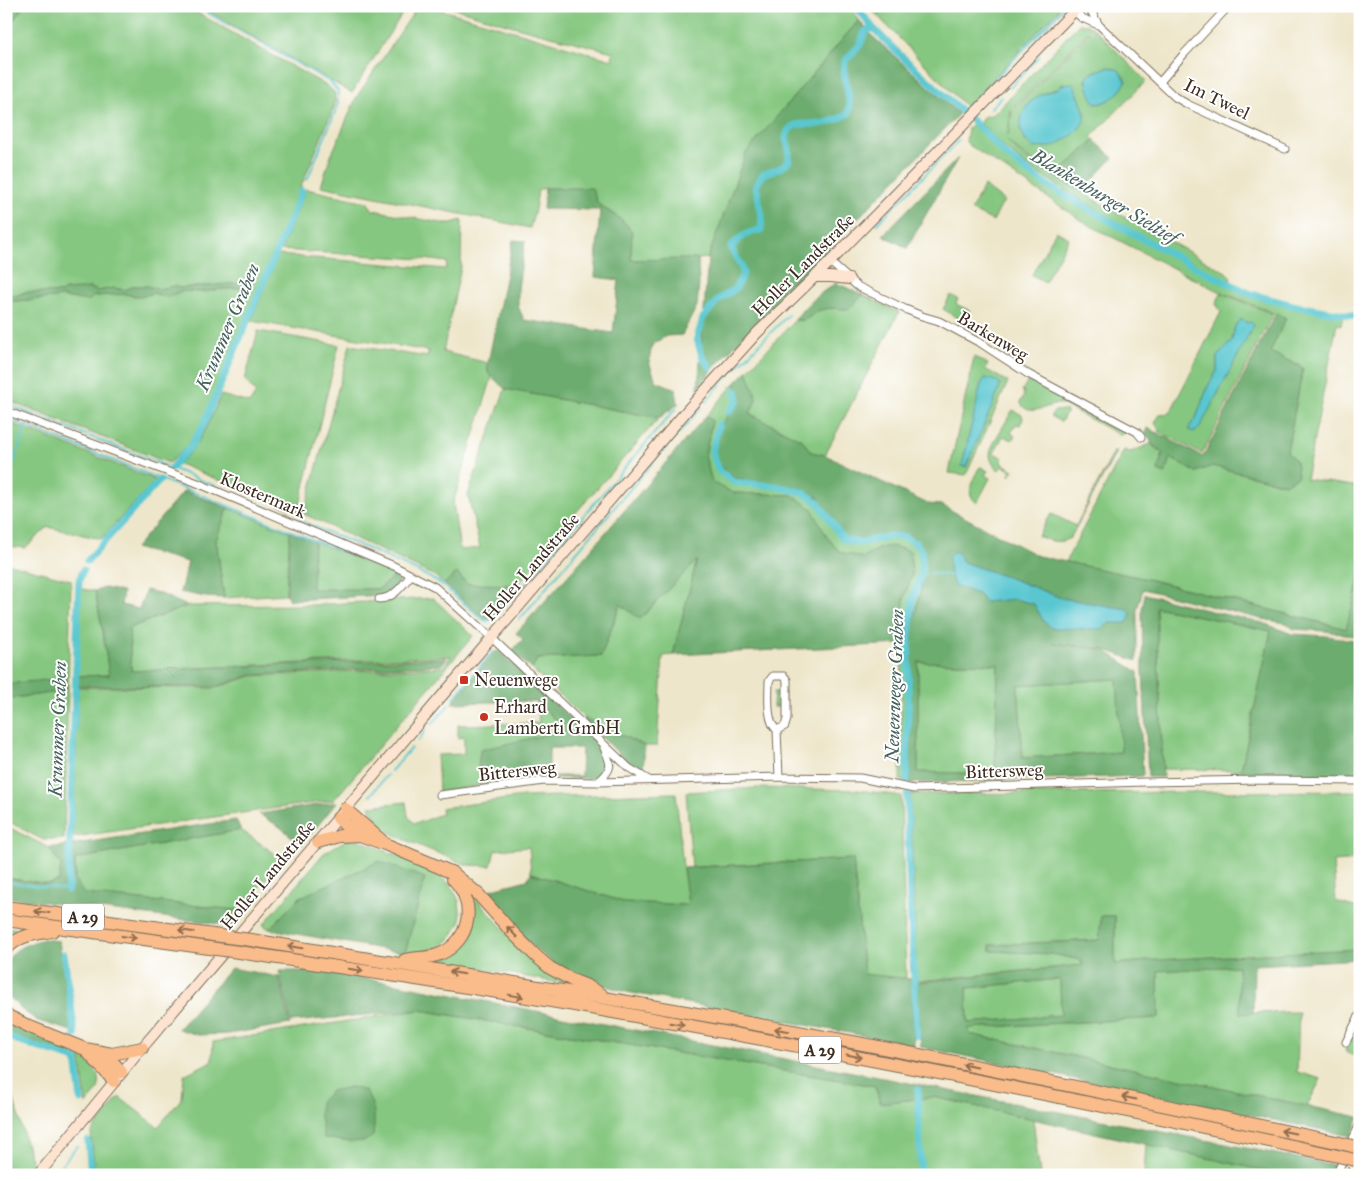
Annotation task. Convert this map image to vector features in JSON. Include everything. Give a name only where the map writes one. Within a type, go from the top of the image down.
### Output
[{"type":"highway","points":[[342,814],[346,826],[360,835],[453,873],[478,894],[511,931],[550,968],[609,998]]},
{"type":"highway","points":[[342,814],[385,844]]},
{"type":"highway","points":[[318,842],[340,836],[360,835]]},
{"type":"highway","points":[[395,963],[440,954],[452,947],[463,933],[468,915],[468,905],[462,889],[442,868]]},
{"type":"highway","name":"A 29","points":[[6,907],[251,940],[609,998],[847,1041],[1178,1108],[1360,1148]]},
{"type":"highway","name":"A 29","points":[[6,920],[239,952],[589,1008],[835,1053],[1175,1120],[1360,1161]]},
{"type":"highway","points":[[6,949],[26,935],[64,928]]},
{"type":"highway","points":[[6,1009],[12,1018],[85,1049],[112,1054],[142,1048]]},
{"type":"highway","points":[[85,1049],[118,1077]]},
{"type":"highway","points":[[99,1052],[112,1061],[118,1077]]},
{"type":"main road","name":"Holler Landstraße","points":[[38,1175],[142,1048],[491,638],[698,399],[757,333],[830,262],[1076,8]]},
{"type":"main road","points":[[814,277],[831,276],[849,279]]},
{"type":"street","name":"Im Tweel","points":[[1086,6],[1099,25],[1175,97],[1285,149]]},
{"type":"street","points":[[1160,82],[1229,6]]},
{"type":"street","name":"Im Tweel","points":[[1076,8],[1082,18],[1099,25]]},
{"type":"street","name":"Barkenweg","points":[[830,262],[857,286],[922,316],[939,321],[982,344],[1028,374],[1137,432],[1141,437]]},
{"type":"street","name":"Klostermark","points":[[6,411],[195,482],[411,574],[435,587],[491,638]]},
{"type":"street","points":[[378,599],[386,599],[401,587],[411,574]]},
{"type":"street","points":[[491,638],[629,768],[649,780]]},
{"type":"street","points":[[773,676],[784,676],[787,680],[787,719],[784,726],[777,730],[772,727],[770,720],[769,681],[773,676]]},
{"type":"street","points":[[777,730],[779,777]]},
{"type":"street","points":[[598,782],[607,773],[610,762],[602,743]]},
{"type":"street","name":"Bittersweg","points":[[440,795],[544,781],[598,782],[779,777],[860,778],[914,789],[1165,781],[1360,781]]},
{"type":"street","points":[[1346,1042],[1360,1014]]},
{"type":"street","points":[[1336,1175],[1360,1124]]},
{"type":"green space","points":[[16,6],[24,6],[11,24],[6,26],[6,16]]},
{"type":"green space","points":[[24,6],[185,6],[327,86],[335,93],[335,105],[200,428],[187,446],[169,463],[6,400],[6,302],[125,294],[140,297],[153,293],[167,297],[183,290],[202,292],[248,287],[245,283],[179,288],[175,286],[158,289],[147,286],[133,286],[125,290],[113,288],[98,291],[90,288],[61,293],[25,292],[16,296],[6,294],[6,26],[11,24]]},
{"type":"green space","points":[[199,6],[407,6],[352,93]]},
{"type":"green space","points":[[418,6],[429,6],[612,60],[613,52],[520,28],[446,6],[850,6],[859,20],[746,153],[708,258],[631,260],[623,221],[598,204],[545,188],[538,190],[530,228],[321,186],[331,156],[356,98]]},
{"type":"green space","points":[[868,6],[1062,6],[966,107]]},
{"type":"green space","points":[[859,20],[870,34],[959,114],[716,365],[698,389],[708,258],[746,153]]},
{"type":"green space","points":[[1079,24],[1085,24],[1093,28],[1011,109],[1008,135],[1012,110],[1094,29],[1146,81],[1091,137],[1094,140],[1056,176],[1025,156],[1007,141],[1024,157],[1052,175],[1226,272],[1231,277],[1230,282],[1120,224],[1025,165],[999,143],[980,123],[983,117],[994,114]],"holes":[[[1108,67],[1124,86],[1116,95],[1099,104],[1086,82],[1087,76]],[[1071,83],[1085,113],[1034,148],[1024,140],[1020,129],[1040,95],[1060,88],[1061,85]]]},
{"type":"green space","points":[[973,123],[1005,157],[1036,179],[1104,220],[1168,255],[1249,296],[1294,308],[1343,316],[1341,325],[1337,324],[1306,479],[1360,487],[1360,576],[1347,629],[1147,579],[1065,563],[1124,450],[1130,452],[1151,444],[1156,449],[1163,451],[1158,471],[1165,474],[1170,458],[1196,472],[1212,466],[1285,484],[1296,462],[1287,451],[1303,368],[1270,352],[1286,318],[1214,289],[1087,224],[969,145],[966,142],[968,128]]},
{"type":"green space","points":[[1094,140],[1113,158],[1082,191],[1056,176]]},
{"type":"green space","points":[[958,158],[907,248],[883,235]]},
{"type":"green space","points":[[984,186],[1004,201],[993,221],[971,210]]},
{"type":"green space","points":[[545,188],[592,188],[598,204],[623,221],[632,231],[631,260],[698,259],[699,284],[697,306],[682,335],[666,336],[652,345],[649,362],[656,381],[676,389],[678,404],[659,418],[505,389],[488,373],[488,363],[513,240],[525,241],[518,288],[518,306],[524,320],[613,333],[619,280],[595,277],[600,210],[543,209]]},
{"type":"green space","points":[[306,189],[367,202],[373,210],[441,223],[462,220],[461,267],[443,352],[488,363],[488,373],[492,377],[453,503],[460,550],[480,548],[468,495],[505,389],[659,418],[565,525],[518,585],[467,584],[457,573],[444,584],[435,576],[304,514],[350,345],[427,357],[429,351],[251,321],[278,255],[446,269],[447,262],[281,250]]},
{"type":"green space","points":[[1056,231],[1069,238],[1045,282],[1032,275]]},
{"type":"green space","points":[[245,283],[249,287],[202,292],[183,291],[167,297],[153,293],[140,297],[125,294],[94,296],[88,301],[63,297],[6,302],[6,294],[16,296],[25,292],[61,293],[65,290],[90,288],[98,291],[113,288],[125,290],[133,286],[147,286],[158,289],[175,286],[179,288]]},
{"type":"green space","points":[[836,283],[863,295],[849,309],[824,309],[807,319],[795,320],[813,299]]},
{"type":"green space","points":[[1221,293],[1273,314],[1202,454],[1160,432],[1155,423],[1160,414],[1170,413],[1221,312],[1216,304]],"holes":[[[1241,319],[1247,323],[1194,432],[1190,426],[1196,418],[1209,384],[1217,371],[1217,357],[1232,341],[1235,326]]]},
{"type":"green space","points":[[863,295],[899,312],[825,455],[811,452],[802,440],[750,414],[747,371],[795,320],[807,319],[824,309],[849,309]]},
{"type":"green space","points":[[951,295],[958,299],[956,304],[970,311],[964,322],[943,309]]},
{"type":"green space","points":[[1276,313],[1286,318],[1270,352],[1303,368],[1287,451],[1296,462],[1298,476],[1285,484],[1212,466],[1196,472],[1170,458],[1165,474],[1158,471],[1163,452],[1151,444],[1151,440],[1145,433],[1148,428],[1203,457]]},
{"type":"green space","points":[[258,331],[339,345],[298,512],[179,464],[199,440],[221,395],[250,403],[256,393],[245,380]]},
{"type":"green space","points":[[974,357],[988,364],[985,369],[1008,382],[966,475],[949,473]]},
{"type":"green space","points":[[747,371],[756,400],[750,414],[802,440],[811,452],[825,455],[928,504],[941,505],[1038,556],[1147,579],[1346,629],[1360,576],[1360,637],[1325,631],[1294,629],[1285,623],[1257,618],[1143,589],[1137,610],[1137,661],[1103,649],[1053,643],[1104,650],[1138,672],[1143,776],[910,783],[911,632],[921,589],[924,554],[920,544],[911,535],[889,534],[859,541],[844,536],[819,498],[802,488],[735,478],[719,465],[714,451],[721,425],[739,401],[739,394],[735,383]],"holes":[[[956,552],[963,562],[1061,598],[1127,609],[1127,623],[1044,622],[1034,604],[1015,599],[985,602],[978,594],[955,586]],[[918,662],[998,664],[995,774],[918,772]],[[1117,679],[1121,752],[1023,758],[1018,685]]]},
{"type":"green space","points":[[1034,381],[1122,427],[1123,434],[1120,435],[1062,404],[1028,410],[1020,402],[1024,396],[1022,391],[1027,382]]},
{"type":"green space","points":[[735,383],[739,394],[739,401],[721,425],[714,451],[719,465],[735,478],[802,488],[819,498],[844,536],[859,541],[889,534],[911,535],[920,543],[925,554],[921,589],[911,632],[910,783],[900,780],[902,644],[904,599],[912,575],[910,551],[891,546],[876,550],[864,558],[840,552],[827,537],[812,509],[792,495],[733,493],[712,482],[705,456],[712,421],[706,416]]},
{"type":"green space","points":[[1013,410],[1022,415],[1023,419],[1020,425],[1016,424],[1011,433],[1015,436],[1012,440],[1003,436],[994,453],[1003,458],[1001,463],[1014,470],[1010,476],[1011,470],[1002,466],[999,470],[995,467],[990,454],[996,439]]},
{"type":"green space","points":[[1055,411],[1067,411],[1061,422],[1050,416]]},
{"type":"green space","points":[[706,416],[712,421],[705,456],[712,482],[733,493],[792,495],[812,509],[827,537],[840,552],[864,558],[876,550],[891,546],[910,551],[912,575],[904,599],[902,644],[673,655],[697,560],[640,619],[620,604],[601,656],[537,659],[532,669],[511,652],[523,639],[516,633],[575,568]]},
{"type":"green space","points":[[6,421],[156,480],[101,539],[48,527],[25,548],[6,546]]},
{"type":"green space","points":[[1115,450],[1116,452],[1071,537],[1059,542],[1038,536],[1052,514],[1076,526]]},
{"type":"green space","points":[[981,467],[988,471],[985,475],[990,478],[977,503],[970,491],[974,477]]},
{"type":"green space","points":[[184,491],[228,508],[216,540],[224,598],[180,592],[188,562],[135,548]]},
{"type":"green space","points":[[228,508],[290,532],[286,594],[224,598],[216,540]]},
{"type":"green space","points":[[290,532],[314,541],[312,589],[379,589],[396,574],[400,583],[385,595],[289,600],[286,594]]},
{"type":"green space","points":[[314,541],[396,574],[379,589],[312,590]]},
{"type":"green space","points":[[697,559],[673,655],[663,656],[657,746],[645,746],[584,718],[532,669],[537,659],[601,656],[621,604],[640,619]]},
{"type":"green space","points":[[6,563],[71,580],[64,839],[41,839],[6,820],[6,699],[66,691],[66,679],[6,684]]},
{"type":"green space","points":[[457,573],[467,584],[518,585],[490,619],[484,619],[444,584]]},
{"type":"green space","points":[[105,588],[123,592],[121,605],[139,609],[146,590],[159,593],[187,606],[129,628],[131,671],[447,658],[441,665],[252,675],[215,687],[78,686],[78,676],[109,675],[95,591]]},
{"type":"green space","points":[[81,589],[95,591],[109,675],[78,676]]},
{"type":"green space","points":[[1145,594],[1263,623],[1292,634],[1327,636],[1360,641],[1360,774],[1241,777],[1271,631],[1156,607],[1163,777],[1148,777],[1143,672],[1142,608]]},
{"type":"green space","points":[[433,598],[473,636],[334,800],[73,837],[78,687],[215,688],[252,676],[443,667],[451,656],[131,671],[129,628],[187,606],[310,605]]},
{"type":"green space","points":[[1156,607],[1271,631],[1241,770],[1163,769]]},
{"type":"green space","points":[[499,651],[594,741],[607,761],[604,773],[598,778],[526,778],[478,767],[480,750],[540,736],[563,727],[537,701],[452,703],[494,652]],"holes":[[[549,748],[582,748],[581,776],[549,776]]]},
{"type":"green space","points":[[918,662],[998,664],[995,774],[918,772]]},
{"type":"green space","points":[[66,678],[66,691],[6,699],[6,684]]},
{"type":"green space","points":[[1117,679],[1122,752],[1023,758],[1018,685]]},
{"type":"green space","points":[[774,692],[784,692],[784,707],[773,707]]},
{"type":"green space","points":[[537,701],[563,728],[540,736],[479,767],[526,778],[439,792],[437,755],[464,754],[464,737],[458,738],[458,725],[539,723]]},
{"type":"green space","points":[[584,718],[645,746],[643,769],[629,763],[584,721]]},
{"type":"green space","points":[[757,788],[859,790],[901,796],[906,978],[864,975],[853,859],[692,867],[686,792]]},
{"type":"green space","points":[[1360,791],[1360,860],[1333,862],[1336,902],[1358,908],[1359,949],[1115,964],[1115,916],[1101,916],[1100,940],[990,945],[992,951],[1052,954],[1081,960],[1084,965],[917,981],[910,794]]},
{"type":"green space","points":[[676,793],[683,868],[689,905],[624,902],[531,873],[529,847],[495,850],[491,866],[467,865],[396,836],[377,823],[370,806],[406,802],[408,816],[414,823],[442,814],[441,808],[523,797]]},
{"type":"green space","points":[[337,802],[302,845],[280,827],[259,814]]},
{"type":"green space","points":[[236,820],[241,830],[75,859],[75,880],[84,894],[238,910],[235,926],[6,897],[6,878],[49,884],[59,881],[61,865],[49,848]]},
{"type":"green space","points":[[6,826],[49,848],[61,865],[59,881],[49,884],[6,878]]},
{"type":"green space","points":[[241,830],[284,860],[238,910],[83,894],[75,880],[75,859]]},
{"type":"green space","points":[[357,839],[428,868],[451,885],[459,901],[461,920],[452,937],[435,950],[405,953],[425,878],[301,896],[269,929],[263,925],[324,853],[346,840]]},
{"type":"green space","points":[[853,859],[864,974],[911,979],[914,1045],[627,992],[564,972],[528,942],[485,895],[493,889],[527,880],[531,873],[624,902],[688,905],[683,868]]},
{"type":"green space","points":[[379,861],[425,878],[405,953],[269,929],[301,897]]},
{"type":"green space","points":[[470,891],[527,956],[570,985],[437,960],[464,946],[474,928],[475,906]]},
{"type":"green space","points":[[1101,916],[1115,916],[1115,964],[1359,949],[1360,959],[1254,965],[1253,1013],[1240,1014],[1238,966],[1158,971],[1159,1018],[969,1028],[969,1034],[1359,1117],[1351,1136],[921,1047],[917,982],[1083,965],[1081,960],[1052,954],[991,951],[990,945],[1099,940]],"holes":[[[1060,979],[1061,1015],[968,1023],[967,988]]]},
{"type":"green space","points":[[6,927],[27,930],[6,943]]},
{"type":"green space","points":[[44,939],[59,941],[72,1031],[38,1021],[21,1009],[7,994],[5,971],[10,956],[23,946]]},
{"type":"green space","points":[[1238,966],[1240,1013],[1299,1012],[1297,1072],[1321,1079],[1307,1106],[969,1034],[968,1028],[1159,1018],[1158,971]]},
{"type":"green space","points":[[231,968],[279,977],[290,1024],[228,1034],[198,1035],[178,1029]]},
{"type":"green space","points":[[279,971],[329,971],[1334,1165],[1330,1175],[1283,1175],[934,1097],[880,1103],[875,1086],[420,1010],[291,1022]]},
{"type":"green space","points":[[1060,979],[1061,1015],[968,1023],[967,988]]},
{"type":"green space","points":[[420,1010],[875,1086],[880,1103],[934,1097],[1033,1119],[1040,1175],[95,1175],[91,1133],[119,1097],[158,1127],[182,1098],[184,1075],[212,1061],[213,1042]]},
{"type":"green space","points":[[1360,1020],[1360,1057],[1345,1051]]},
{"type":"green space","points":[[6,1021],[73,1050],[73,1057],[24,1042],[6,1033]]},
{"type":"green space","points":[[80,1055],[93,1067],[99,1078],[97,1090],[86,1104]]},
{"type":"green space","points":[[6,1071],[33,1168],[28,1175],[6,1175]]},
{"type":"green space","points":[[351,1087],[365,1091],[371,1102],[374,1117],[373,1136],[365,1141],[350,1142],[324,1138],[320,1117],[320,1102],[331,1091]]},
{"type":"green space","points":[[1146,1144],[1283,1175],[1144,1175]]},
{"type":"water","points":[[1108,67],[1119,70],[1126,81],[1114,97],[1096,104],[1089,91],[1087,76]]},
{"type":"water","points":[[1074,84],[1085,114],[1082,125],[1073,135],[1061,143],[1050,147],[1034,148],[1025,140],[1020,129],[1022,114],[1029,103],[1040,95],[1059,88],[1061,85]]},
{"type":"water","points":[[1241,319],[1254,325],[1199,429],[1194,432],[1189,430],[1196,418],[1209,384],[1217,371],[1217,357],[1232,341],[1235,326]]},
{"type":"water","points":[[985,378],[997,381],[1000,384],[999,390],[966,467],[962,466],[981,384]]},
{"type":"water","points":[[956,551],[963,562],[1061,598],[1127,609],[1131,613],[1127,623],[1109,623],[1102,629],[1052,628],[1044,622],[1034,604],[1015,599],[985,602],[978,594],[955,586],[950,571],[949,555]]},
{"type":"waterway","name":"Krummer Graben","points":[[195,6],[330,82],[338,91],[338,105],[307,180]]},
{"type":"waterway","name":"Blankenburger Sieltief","points":[[856,6],[873,28],[896,51],[975,123],[1006,155],[1049,186],[1203,271],[1251,294],[1296,306],[1360,317]]},
{"type":"waterway","points":[[963,112],[1065,6]]},
{"type":"waterway","name":"Neuenweger Graben","points":[[710,367],[702,356],[697,339],[703,318],[718,300],[735,289],[743,274],[741,265],[731,247],[744,235],[761,230],[762,216],[756,186],[763,174],[780,168],[789,161],[789,149],[786,138],[790,128],[798,125],[826,123],[848,114],[850,105],[844,71],[845,61],[860,45],[865,32],[873,28]]},
{"type":"waterway","points":[[1010,88],[1039,56]]},
{"type":"waterway","points":[[990,109],[1001,97]]},
{"type":"waterway","points":[[877,224],[959,140]]},
{"type":"waterway","name":"Krummer Graben","points":[[171,468],[191,446],[204,424],[302,191]]},
{"type":"waterway","points":[[706,402],[724,380],[788,315]]},
{"type":"waterway","name":"Neuenweger Graben","points":[[729,412],[738,400],[736,391]]},
{"type":"waterway","points":[[6,404],[171,468],[366,548],[417,571],[440,583],[486,621],[491,620],[526,583],[676,408]]},
{"type":"waterway","points":[[519,620],[701,408]]},
{"type":"waterway","points":[[6,418],[392,571]]},
{"type":"waterway","name":"Neuenweger Graben","points":[[719,424],[712,452],[719,471],[734,482],[776,486],[803,492],[818,502],[843,539],[859,543],[891,536],[905,537],[917,544],[922,553],[922,571],[913,599],[909,633],[907,780]]},
{"type":"waterway","points":[[6,487],[26,426]]},
{"type":"waterway","name":"Krummer Graben","points":[[87,561],[160,480]]},
{"type":"waterway","name":"Krummer Graben","points":[[68,890],[79,581],[83,570]]},
{"type":"waterway","name":"Neuenweger Graben","points":[[931,573],[950,575]]},
{"type":"waterway","points":[[453,699],[492,652]]},
{"type":"waterway","points":[[432,724],[449,705]]},
{"type":"waterway","points":[[418,741],[426,730]]},
{"type":"waterway","points":[[391,771],[411,748]]},
{"type":"waterway","points":[[370,796],[387,775]]},
{"type":"waterway","name":"Neuenweger Graben","points":[[907,795],[917,1036]]},
{"type":"waterway","points":[[6,882],[68,890]]},
{"type":"waterway","name":"Krummer Graben","points":[[64,954],[75,1035]]},
{"type":"waterway","points":[[6,1035],[23,1043],[76,1059],[81,1100]]},
{"type":"waterway","name":"Neuenweger Graben","points":[[918,1090],[921,1175]]},
{"type":"waterway","name":"Krummer Graben","points":[[88,1141],[91,1175]]},
{"type":"waterway","points":[[54,1175],[77,1146]]},
{"type":"railway","points":[[1346,1175],[1360,1144]]},
{"type":"place","name":"Neuenwege","points":[[464,680]]},
{"type":"place","name":"Erhard Lamberti GmbH","points":[[484,717]]}]
